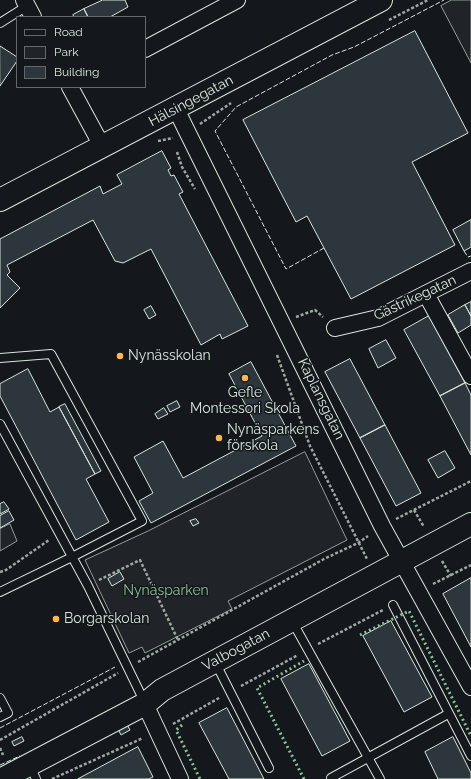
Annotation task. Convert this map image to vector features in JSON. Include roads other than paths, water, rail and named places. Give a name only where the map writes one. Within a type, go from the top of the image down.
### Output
[{"type":"street","points":[[146,48],[237,0]]},
{"type":"street","name":"Hälsingegatan","points":[[0,200],[176,109],[381,0]]},
{"type":"street","points":[[72,88],[102,146]]},
{"type":"street","name":"Kaplansgatan","points":[[176,109],[283,321],[382,526],[471,687]]},
{"type":"street","name":"Gästrikegatan","points":[[335,328],[378,318],[471,271]]},
{"type":"street","points":[[426,294],[471,376]]},
{"type":"street","name":"Valbogatan","points":[[2,779],[33,772],[145,704],[162,690],[471,524]]},
{"type":"street","points":[[145,704],[180,779]]},
{"type":"lane","points":[[0,23],[28,8]]},
{"type":"lane","points":[[0,358],[51,354],[142,521],[0,592]]},
{"type":"lane","points":[[0,424],[88,586],[145,704]]},
{"type":"lane","points":[[392,605],[471,756]]},
{"type":"lane","points":[[292,620],[380,779]]},
{"type":"lane","points":[[215,662],[269,768]]},
{"type":"lane","points":[[0,698],[8,713],[0,717]]},
{"type":"lane","points":[[331,778],[368,756],[448,714]]},
{"type":"place","name":"Nynässkolan","points":[[120,356]]},
{"type":"place","name":"Gefle Montessori Skola","points":[[245,378]]},
{"type":"place","name":"Nynäsparkens förskola","points":[[219,438]]},
{"type":"place","name":"Borgarskolan","points":[[56,619]]},
{"type":"park label","name":"Nynäsparken","points":[[166,591]]}]
